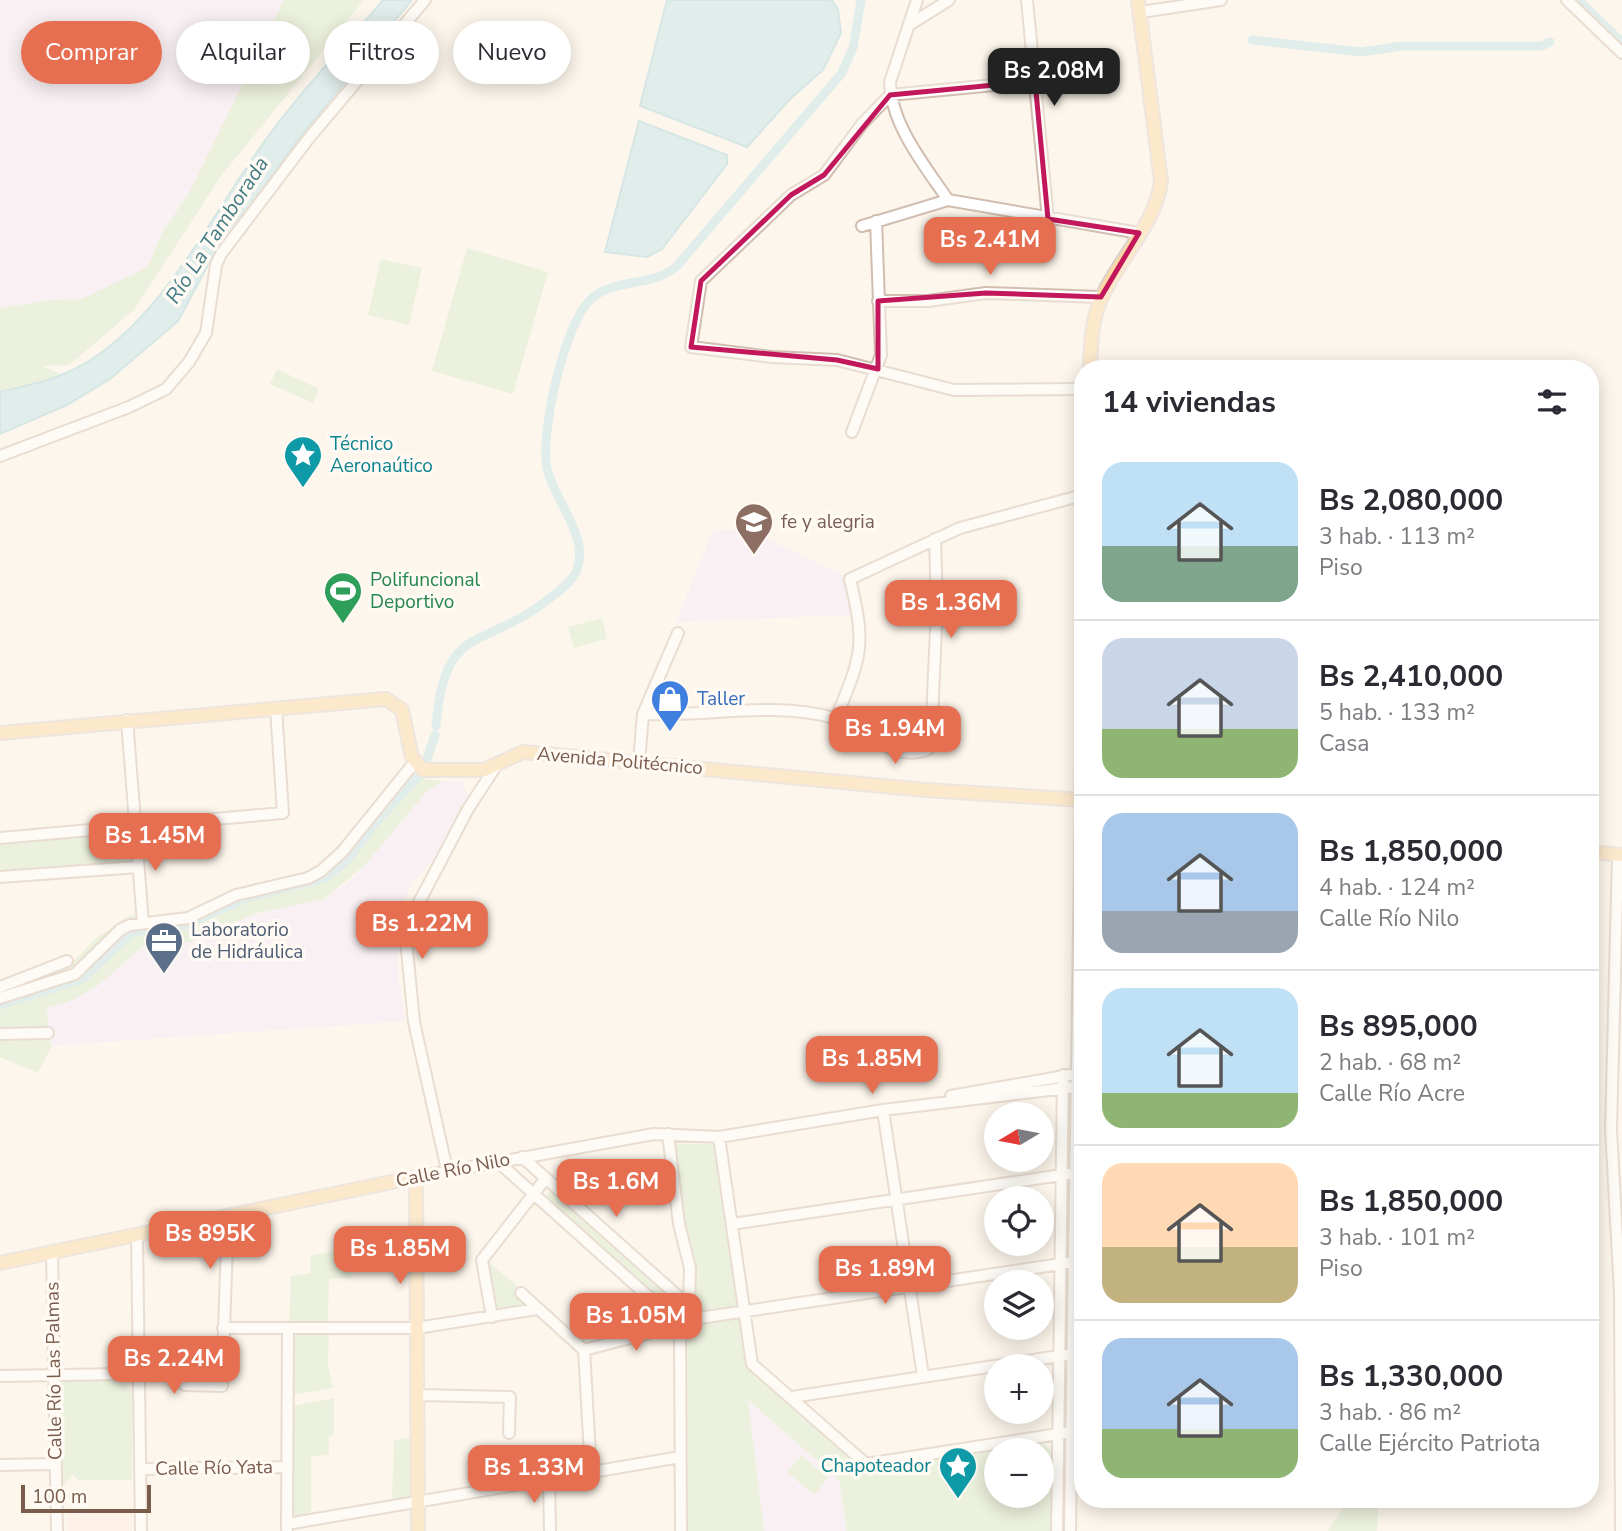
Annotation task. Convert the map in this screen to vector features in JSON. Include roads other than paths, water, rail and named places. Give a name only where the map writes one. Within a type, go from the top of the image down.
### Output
[{"type":"main road","points":[[1090,360],[1091,333],[1101,297],[1160,195],[1161,182],[1140,6]]},
{"type":"main road","points":[[0,733],[127,720],[393,701],[402,710],[420,767]]},
{"type":"main road","name":"Avenida Politécnico","points":[[420,767],[484,770],[523,752],[926,790],[1074,799]]},
{"type":"main road","points":[[1599,853],[1620,855]]},
{"type":"main road","points":[[416,1177],[418,1531]]},
{"type":"main road","name":"Calle Río Nilo","points":[[0,1262],[416,1177]]},
{"type":"street","points":[[0,456],[129,407],[166,389],[189,362],[206,333],[216,265],[221,254],[309,138],[425,0]]},
{"type":"street","points":[[917,0],[890,82],[890,95],[904,129],[948,200]]},
{"type":"street","points":[[909,25],[949,0]]},
{"type":"street","points":[[1027,0],[1048,219]]},
{"type":"street","points":[[1140,6],[1221,0]]},
{"type":"street","points":[[1566,0],[1622,52]]},
{"type":"street","points":[[1035,81],[890,95],[862,124],[824,174],[791,195],[701,281],[691,347],[772,358],[837,360],[954,390],[1074,389]]},
{"type":"street","points":[[862,226],[948,200],[1139,233]]},
{"type":"street","points":[[852,432],[878,369],[881,355],[876,221]]},
{"type":"street","points":[[878,302],[928,301],[986,293],[1101,297]]},
{"type":"street","points":[[836,718],[861,651],[859,616],[850,579],[960,528],[1074,497]]},
{"type":"street","points":[[643,714],[684,715],[781,710],[836,718],[885,747],[903,752],[927,750],[931,741],[937,606],[935,539]]},
{"type":"street","points":[[639,762],[643,714],[678,633]]},
{"type":"street","points":[[0,838],[283,813],[276,708]]},
{"type":"street","points":[[127,720],[143,923]]},
{"type":"street","points":[[447,1170],[414,1022],[404,937],[408,918],[430,877],[496,766]]},
{"type":"street","points":[[0,998],[75,974],[120,930],[143,923],[188,918],[236,895],[308,878],[321,871],[342,852],[420,767]]},
{"type":"street","points":[[1620,855],[1611,1129],[1620,1294],[1621,1531]]},
{"type":"street","points":[[0,877],[138,867]]},
{"type":"street","points":[[0,987],[67,961]]},
{"type":"street","points":[[0,1034],[48,1033]]},
{"type":"street","points":[[1063,1081],[1074,1075]]},
{"type":"street","points":[[1063,1081],[1074,1086]]},
{"type":"street","points":[[1063,1081],[1074,1262],[1070,1531]]},
{"type":"street","name":"Calle Río Nilo","points":[[416,1177],[668,1133],[719,1137],[883,1110],[924,1106],[934,1099],[1063,1081]]},
{"type":"street","points":[[1057,1531],[1062,1264],[1074,1102]]},
{"type":"street","points":[[883,1110],[923,1376]]},
{"type":"street","points":[[668,1133],[679,1224],[690,1268],[688,1306],[693,1319]]},
{"type":"street","points":[[719,1137],[752,1364],[866,1464],[1071,1432]]},
{"type":"street","points":[[522,1157],[688,1306]]},
{"type":"street","points":[[497,1161],[680,1325],[681,1531]]},
{"type":"street","points":[[732,1224],[1069,1174]]},
{"type":"street","points":[[492,1317],[482,1260],[546,1178]]},
{"type":"street","points":[[222,1363],[185,1362],[185,1385],[222,1386],[228,1216]]},
{"type":"street","points":[[137,1235],[141,1531]]},
{"type":"street","name":"Calle Río Las Palmas","points":[[52,1252],[57,1531]]},
{"type":"street","points":[[584,1350],[680,1325],[693,1319],[1074,1262]]},
{"type":"street","points":[[520,1293],[584,1350],[591,1472]]},
{"type":"street","points":[[223,1328],[417,1328],[537,1309]]},
{"type":"street","points":[[288,1329],[287,1527],[680,1457]]},
{"type":"street","points":[[792,1397],[1072,1355]]},
{"type":"street","points":[[0,1376],[54,1373],[185,1373]]},
{"type":"street","points":[[418,1395],[510,1397],[509,1433]]},
{"type":"street","points":[[0,1465],[56,1464]]},
{"type":"street","name":"Calle Río Yata","points":[[140,1469],[288,1467]]},
{"type":"street","points":[[550,1479],[550,1531]]},
{"type":"water","name":"Río La Tamborada","points":[[383,0],[412,0],[395,21],[365,21]]},
{"type":"water","points":[[667,0],[832,0],[838,10],[841,33],[823,70],[790,99],[747,147],[640,106]]},
{"type":"water","name":"Río La Tamborada","points":[[324,68],[324,84],[343,84],[299,138],[209,263],[178,321],[110,379],[67,405],[0,434],[0,392],[54,378],[92,359],[121,337],[147,310],[195,248],[269,135]]},
{"type":"water","points":[[639,121],[727,155],[727,164],[662,249],[647,257],[605,252]]},
{"type":"waterway","points":[[436,726],[441,692],[448,669],[458,653],[472,642],[527,614],[550,598],[571,580],[579,564],[576,536],[551,480],[546,452],[556,381],[580,314],[589,301],[609,288],[656,277],[677,266],[841,74],[853,48],[861,0]]},
{"type":"waterway","points":[[1578,0],[1622,42]]},
{"type":"waterway","points":[[1252,40],[1361,52],[1402,46],[1542,46],[1550,42]]},
{"type":"waterway","points":[[425,765],[435,735]]},
{"type":"waterway","points":[[0,1005],[82,979],[133,932],[181,927],[247,898],[326,878],[349,858],[376,822],[419,776]]},
{"type":"place","name":"Técnico Aeronaútico","points":[[303,489]]},
{"type":"place","name":"fe y alegria","points":[[754,556]]},
{"type":"place","name":"Polifuncional Deportivo","points":[[343,625]]},
{"type":"place","name":"Taller","points":[[670,733]]},
{"type":"place","name":"Laboratorio de Hidráulica","points":[[164,975]]},
{"type":"place","name":"Chapoteador","points":[[958,1500]]}]
